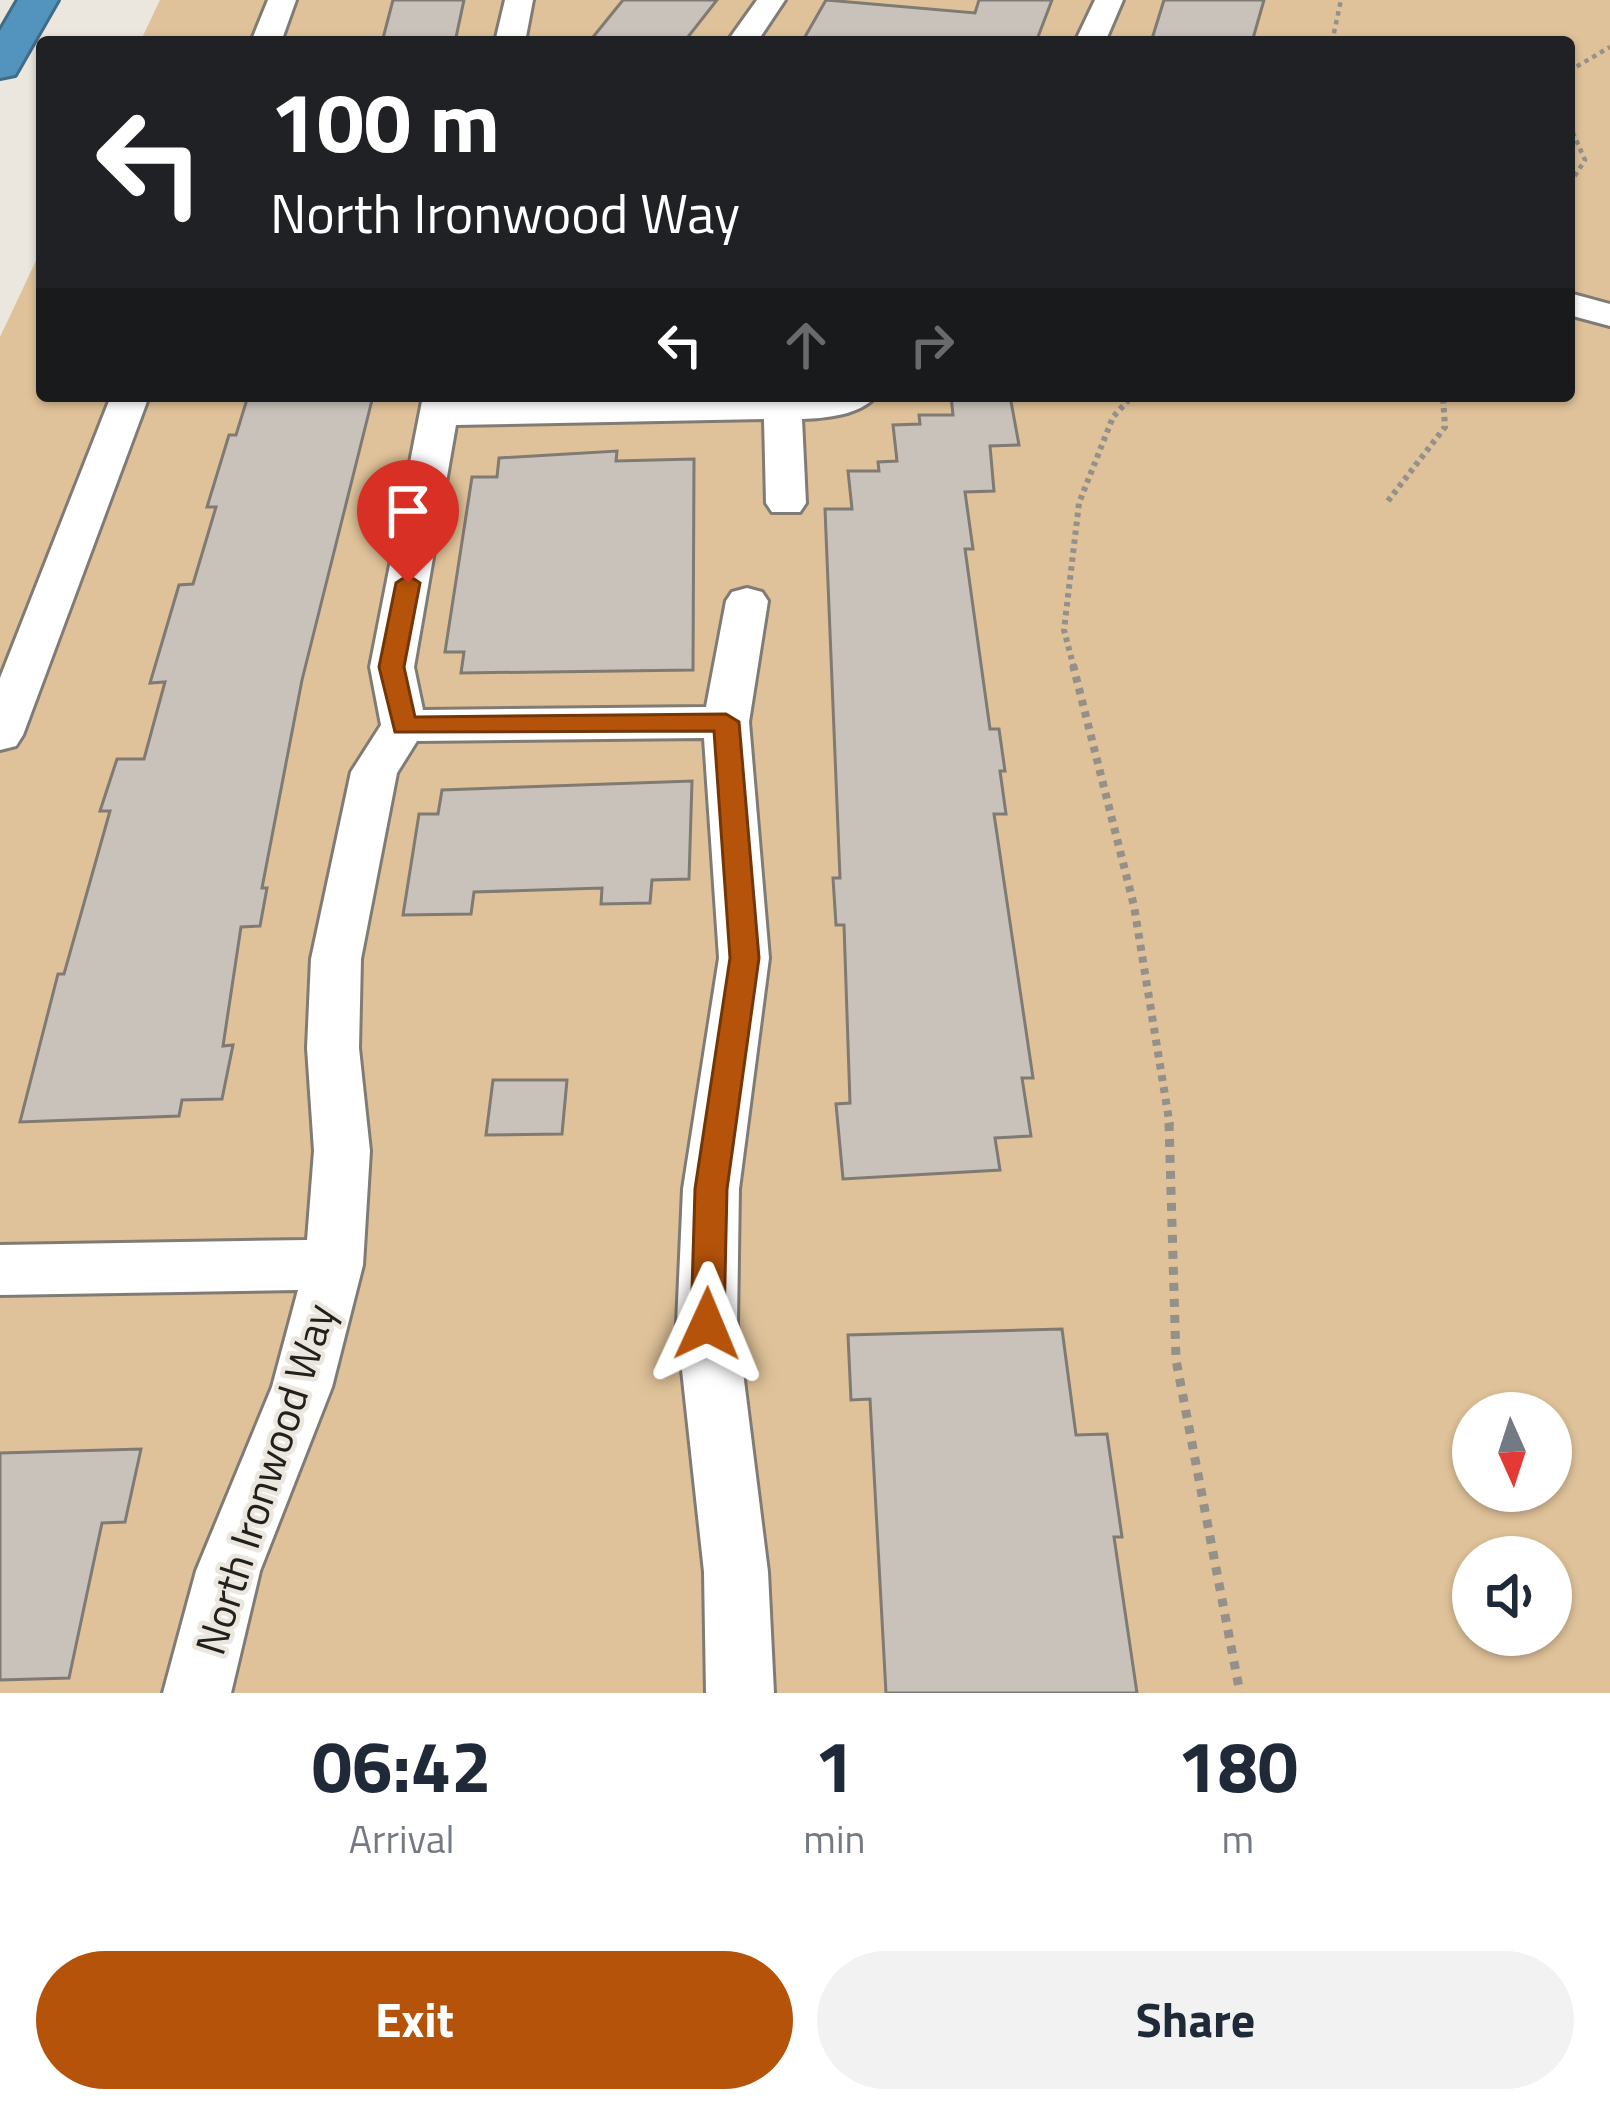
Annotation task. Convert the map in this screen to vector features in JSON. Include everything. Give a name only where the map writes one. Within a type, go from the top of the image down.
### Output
[{"type":"highway","points":[[0,66],[38,0]]},
{"type":"street","points":[[268,36],[282,0]]},
{"type":"street","points":[[511,36],[518,0]]},
{"type":"street","points":[[746,36],[771,0]]},
{"type":"street","points":[[1093,36],[1108,0]]},
{"type":"street","points":[[1575,306],[1610,315]]},
{"type":"street","points":[[0,735],[128,402]]},
{"type":"street","points":[[726,722],[404,726],[392,667],[441,405],[783,408],[839,402]]},
{"type":"street","points":[[783,408],[786,503]]},
{"type":"street","points":[[740,1693],[736,1572],[707,1324],[711,1189],[744,958],[726,722],[747,601]]},
{"type":"street","name":"North Ironwood Way","points":[[197,1693],[228,1571],[302,1387],[334,1265],[342,1150],[333,1048],[336,959],[374,772],[404,726]]},
{"type":"street","name":"North Ironwood Way","points":[[0,1270],[334,1265]]},
{"type":"path","points":[[1333,36],[1341,0]]},
{"type":"path","points":[[1575,67],[1610,47]]},
{"type":"path","points":[[1575,138],[1585,160],[1575,176]]},
{"type":"path","points":[[1127,402],[1113,417],[1078,503],[1064,630],[1134,906],[1161,1069],[1172,1139],[1176,1360],[1240,1693]]},
{"type":"path","points":[[1388,501],[1445,427],[1443,402]]},
{"type":"shaded area","points":[[160,0],[1610,0],[1610,1693],[0,1693],[0,337],[36,261],[36,402],[1575,402],[1575,36],[143,36]]},
{"type":"building","points":[[393,0],[464,0],[456,36],[384,36]]},
{"type":"building","points":[[623,0],[717,0],[689,36],[594,36]]},
{"type":"building","points":[[826,0],[975,13],[979,0],[1052,0],[1038,36],[805,36]]},
{"type":"building","points":[[1164,0],[1264,0],[1254,36],[1153,36]]},
{"type":"building","points":[[246,402],[372,402],[302,680],[262,888],[267,888],[260,926],[241,927],[223,1046],[233,1045],[222,1099],[182,1100],[179,1116],[20,1122],[58,974],[64,974],[110,811],[100,811],[117,759],[144,759],[165,682],[150,683],[179,585],[193,584],[216,507],[207,507],[229,435],[236,435]]},
{"type":"building","points":[[952,402],[1011,402],[1019,445],[990,446],[994,491],[965,492],[973,549],[965,549],[990,729],[999,729],[1005,771],[1000,771],[1006,814],[994,814],[1033,1078],[1022,1078],[1031,1136],[995,1138],[1000,1170],[843,1179],[836,1104],[850,1103],[844,925],[836,925],[833,878],[840,878],[825,509],[852,509],[848,471],[879,471],[878,462],[897,461],[893,425],[920,424],[919,415],[953,415]]},
{"type":"building","points":[[617,451],[616,461],[694,459],[693,670],[461,673],[464,652],[445,652],[472,477],[497,477],[499,458]]},
{"type":"building","points":[[692,781],[689,879],[652,880],[650,903],[601,904],[602,888],[474,892],[471,914],[403,915],[419,814],[438,814],[442,790]]},
{"type":"building","points":[[493,1080],[567,1080],[562,1134],[486,1135]]},
{"type":"building","points":[[1062,1329],[1076,1435],[1107,1434],[1122,1537],[1114,1537],[1137,1693],[886,1693],[870,1399],[851,1400],[848,1335]]},
{"type":"building","points":[[141,1449],[125,1522],[102,1523],[69,1678],[0,1680],[0,1453]]},
{"type":"route","points":[[408,583],[392,667],[404,726],[726,722],[744,958],[711,1189],[707,1324]]}]
